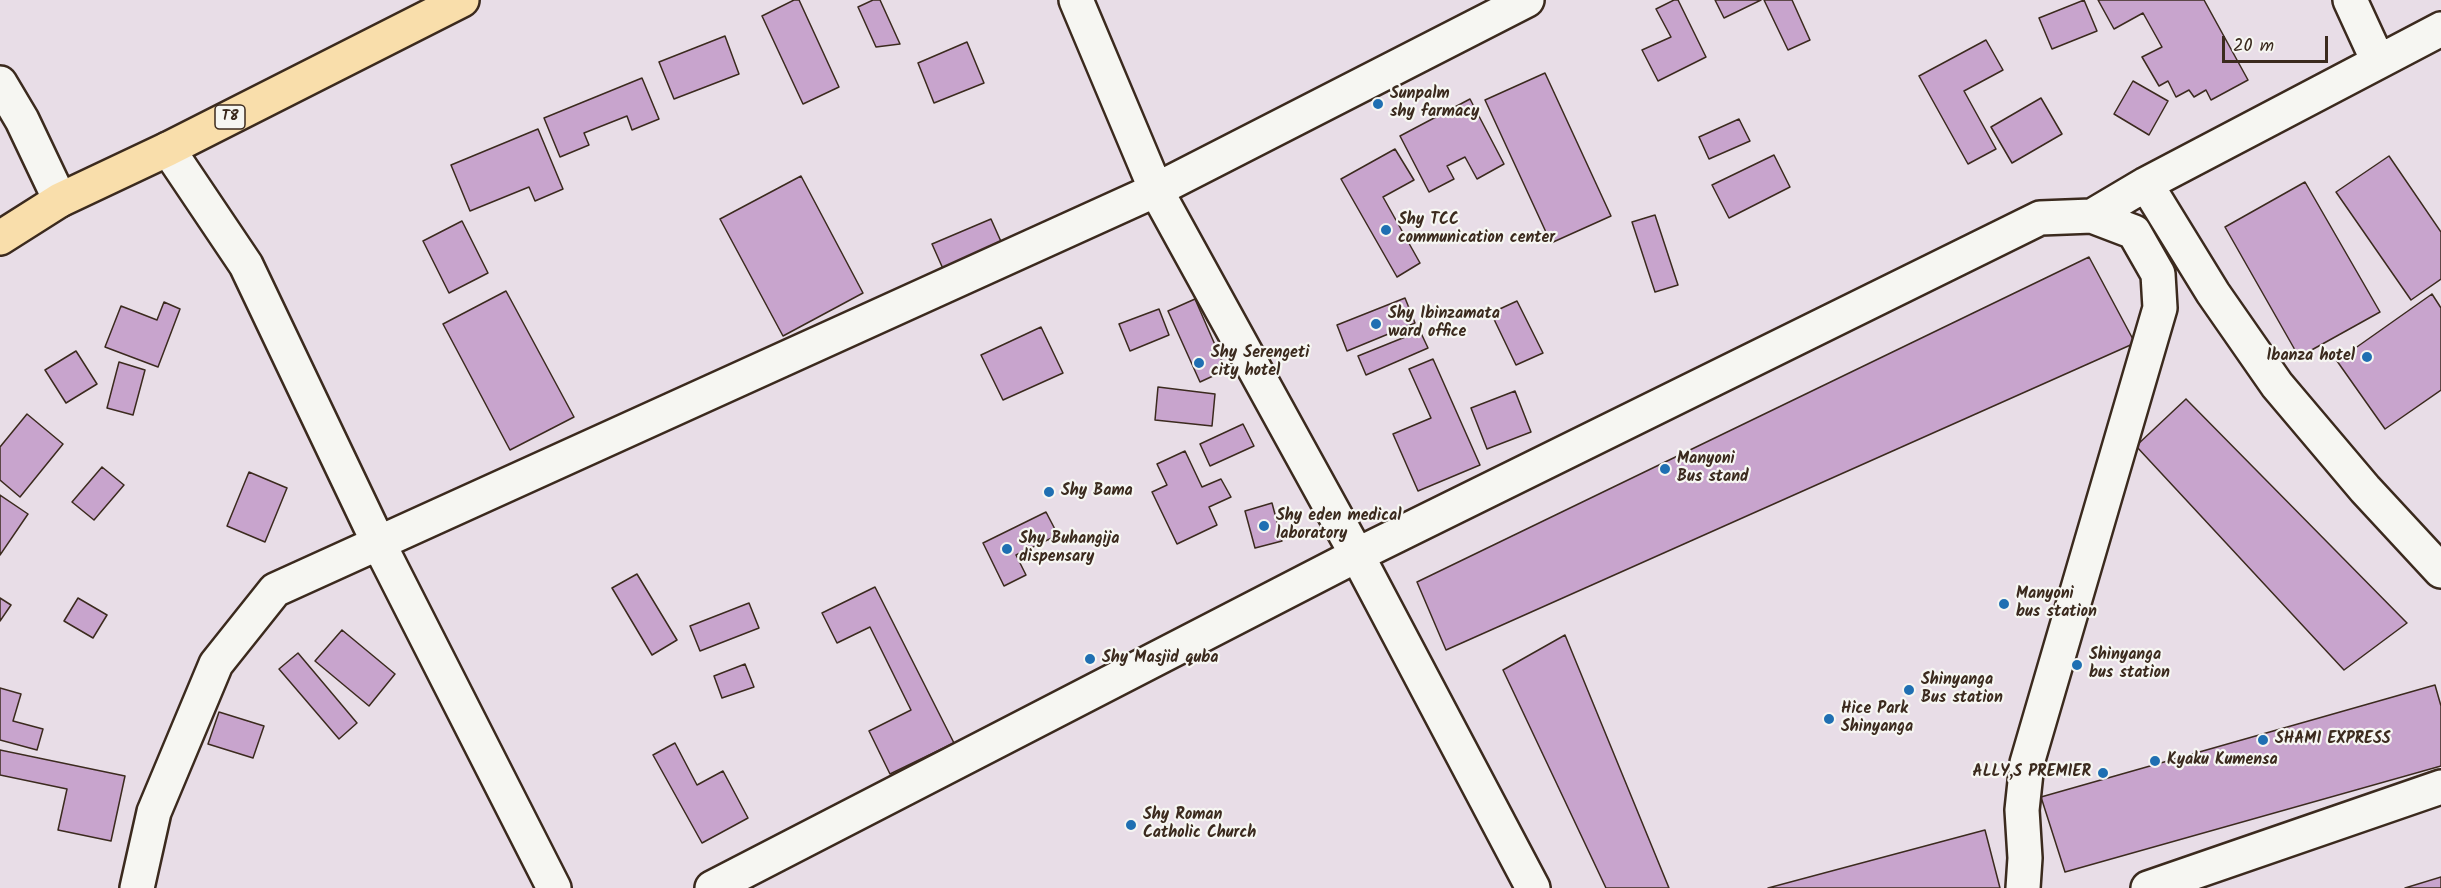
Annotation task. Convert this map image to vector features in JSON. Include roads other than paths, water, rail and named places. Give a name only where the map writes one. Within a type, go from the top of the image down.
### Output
[{"type":"highway","name":"T8","points":[[0,238],[60,200],[462,0]]},
{"type":"street","points":[[1076,0],[1156,190],[1357,555],[1533,888]]},
{"type":"street","points":[[147,881],[154,812],[216,664],[274,590],[1156,190],[1527,0]]},
{"type":"street","points":[[2350,0],[2378,61]]},
{"type":"street","points":[[2092,216],[2146,184],[2441,29]]},
{"type":"street","points":[[0,83],[11,128],[60,200]]},
{"type":"street","points":[[168,148],[246,265],[379,544],[554,888]]},
{"type":"street","points":[[2146,184],[2213,293],[2277,386],[2365,489],[2441,571]]},
{"type":"street","points":[[712,888],[1357,555],[2040,218],[2092,216],[2134,232],[2158,274],[2160,308],[2027,763],[2022,810],[2024,888]]},
{"type":"street","points":[[2148,888],[2441,787]]},
{"type":"place","name":"Sunpalm shy farmacy","points":[[1378,104]]},
{"type":"place","name":"Shy TCC communication center","points":[[1386,230]]},
{"type":"place","name":"Shy Ibinzamata ward office","points":[[1376,324]]},
{"type":"place","name":"Ibanza hotel","points":[[2367,357]]},
{"type":"place","name":"Shy Serengeti city hotel","points":[[1199,363]]},
{"type":"place","name":"Manyoni Bus stand","points":[[1665,469]]},
{"type":"place","name":"Shy Bama","points":[[1049,492]]},
{"type":"place","name":"Shy eden medical laboratory","points":[[1264,526]]},
{"type":"place","name":"Shy Buhangija dispensary","points":[[1007,549]]},
{"type":"place","name":"Manyoni bus station","points":[[2004,604]]},
{"type":"place","name":"Shy Masjid quba","points":[[1090,659]]},
{"type":"place","name":"Shinyanga bus station","points":[[2077,665]]},
{"type":"place","name":"Shinyanga Bus station","points":[[1909,690]]},
{"type":"place","name":"Hice Park Shinyanga","points":[[1829,719]]},
{"type":"place","name":"SHAMI EXPRESS","points":[[2263,740]]},
{"type":"place","name":"Kyaku Kumensa","points":[[2155,761]]},
{"type":"place","name":"ALLY,S PREMIER","points":[[2103,773]]},
{"type":"place","name":"Shy Roman Catholic Church","points":[[1131,825]]}]
